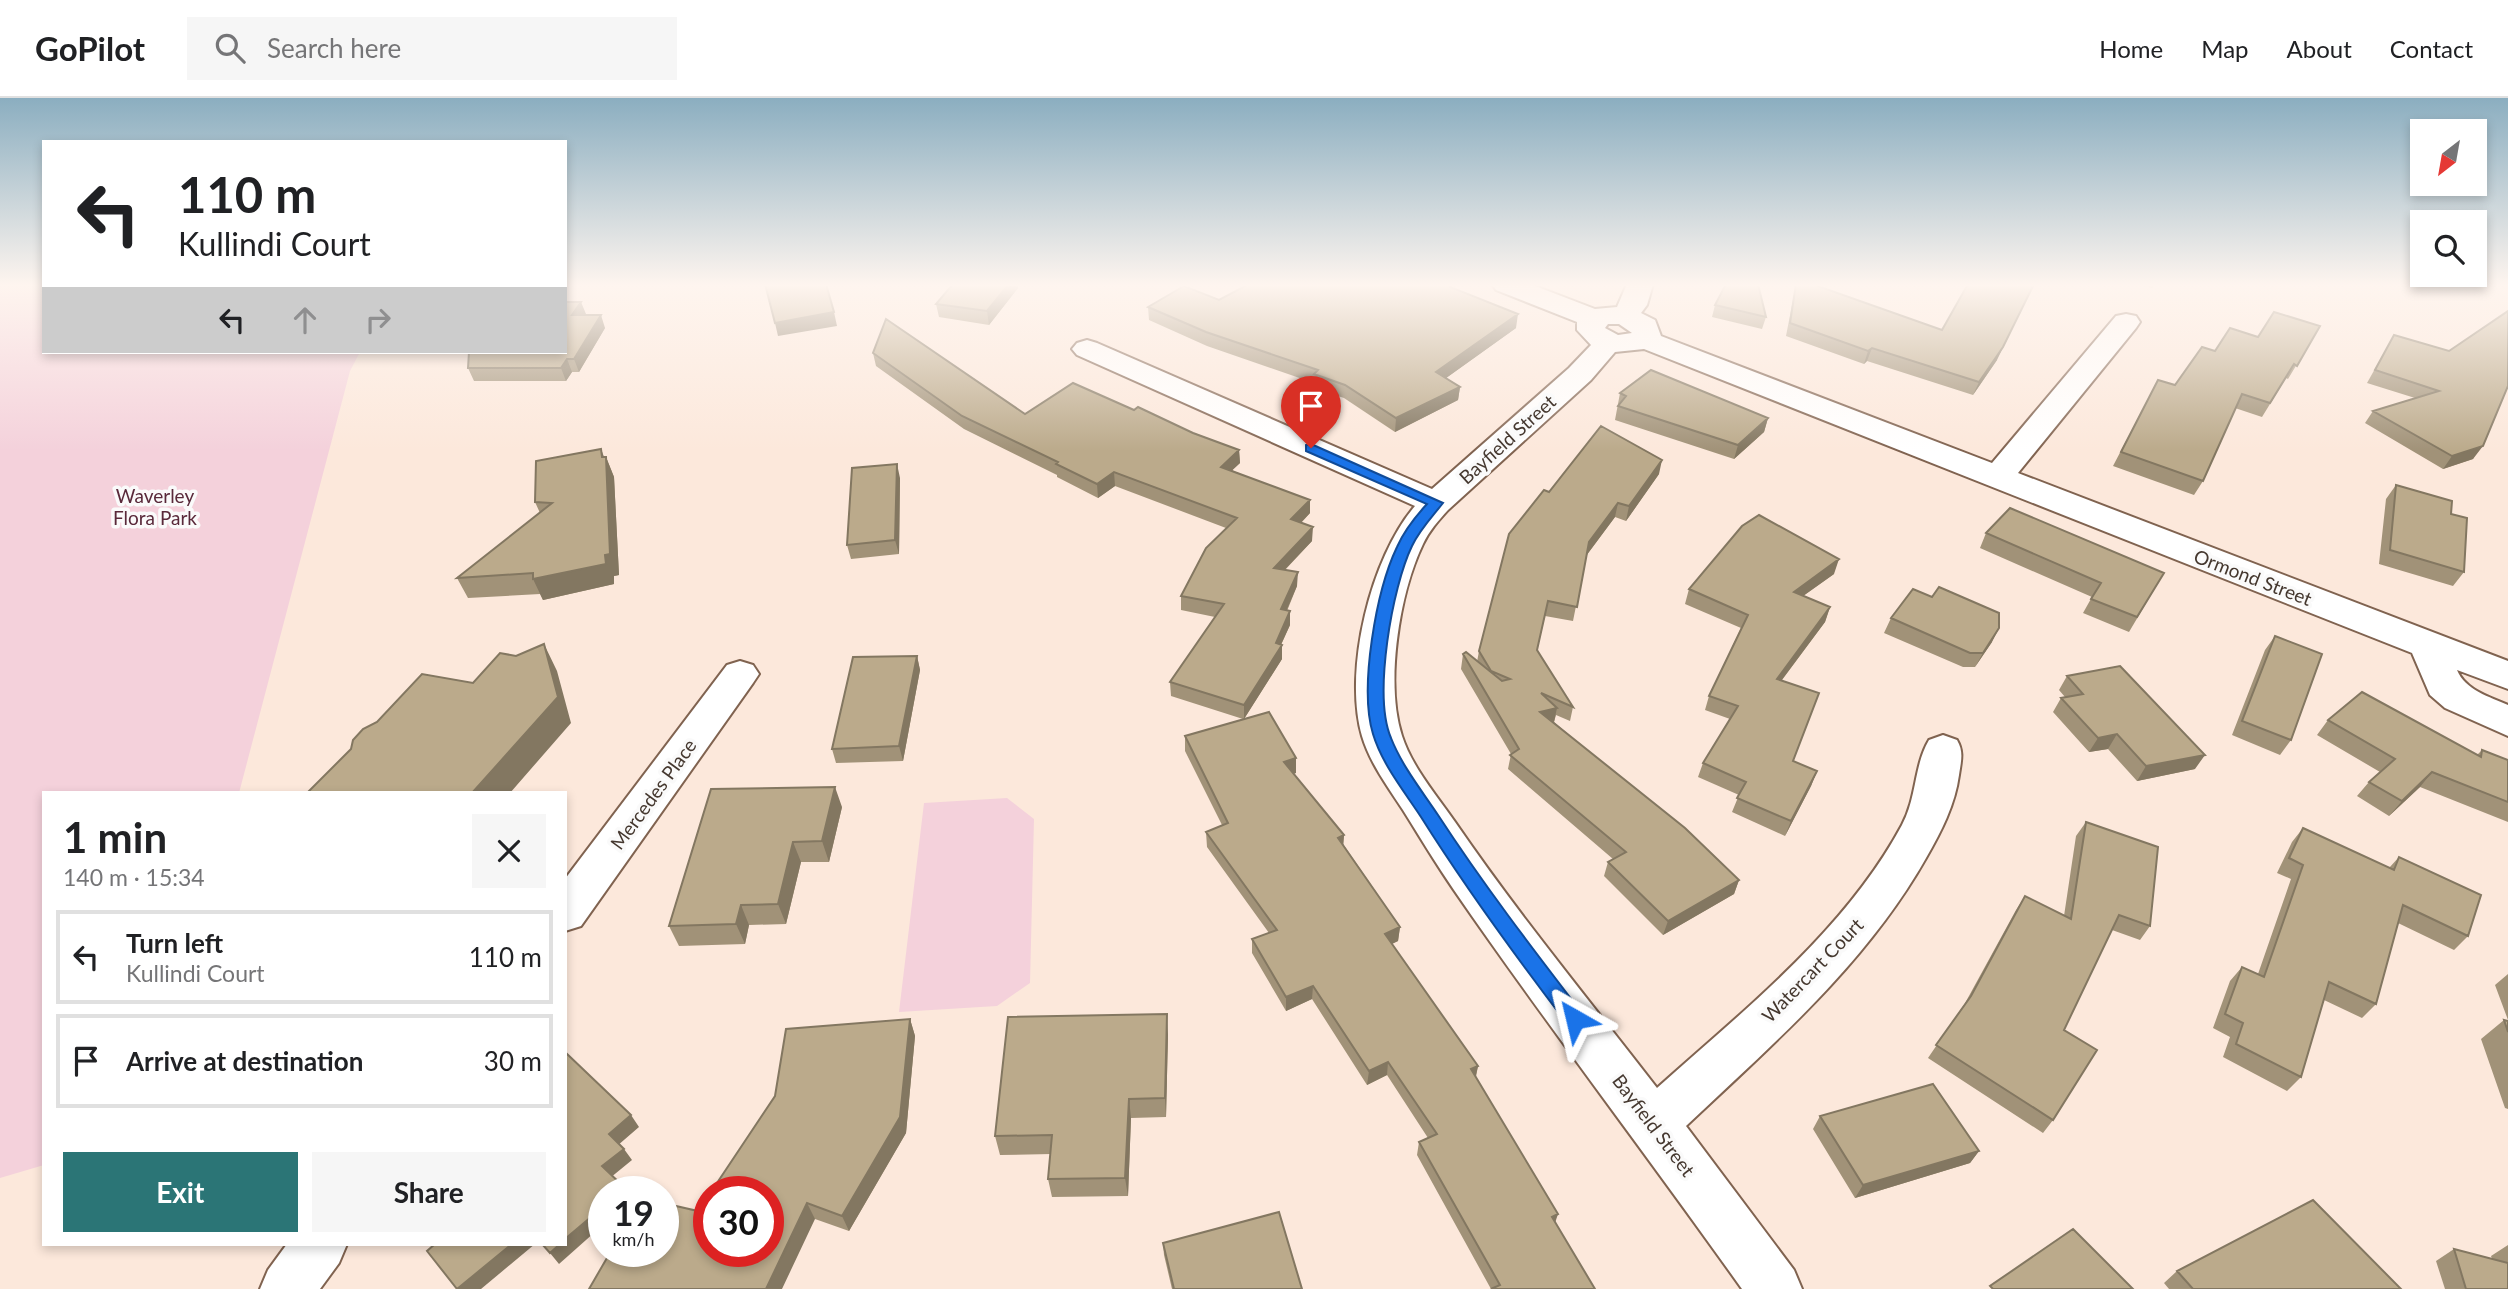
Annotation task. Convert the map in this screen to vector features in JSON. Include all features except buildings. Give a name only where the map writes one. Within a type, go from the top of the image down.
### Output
[{"type":"street","name":"Bayfield Street","points":[[1609,340],[1580,374],[1436,503],[1417,524],[1404,547],[1391,583],[1380,639],[1376,713],[1382,737],[1397,766],[1481,895],[1654,1123],[1775,1289]]},
{"type":"street","name":"Ormond Street","points":[[1645,340],[2508,676]]},
{"type":"street","points":[[1997,478],[2111,340]]},
{"type":"street","points":[[1087,349],[1436,503]]},
{"type":"street","points":[[2427,645],[2444,685],[2459,698],[2508,722]]},
{"type":"street","name":"Mercedes Place","points":[[567,911],[740,674]]},
{"type":"street","name":"Watercart Court","points":[[1654,1123],[1802,986],[1844,942],[1916,840],[1936,793],[1943,750]]},
{"type":"street","points":[[287,1289],[319,1246]]},
{"type":"green space","name":"Waverley Flora Park","points":[[0,340],[42,340],[42,354],[359,354],[350,371],[240,791],[42,791],[42,1166],[0,1178]]},
{"type":"green space","points":[[1007,798],[1034,819],[1030,983],[997,1006],[899,1012],[924,803]]},
{"type":"route","points":[[1311,448],[1436,503],[1417,524],[1404,547],[1391,583],[1380,639],[1376,689],[1376,713],[1382,737],[1397,766],[1481,895],[1575,1019]]}]
